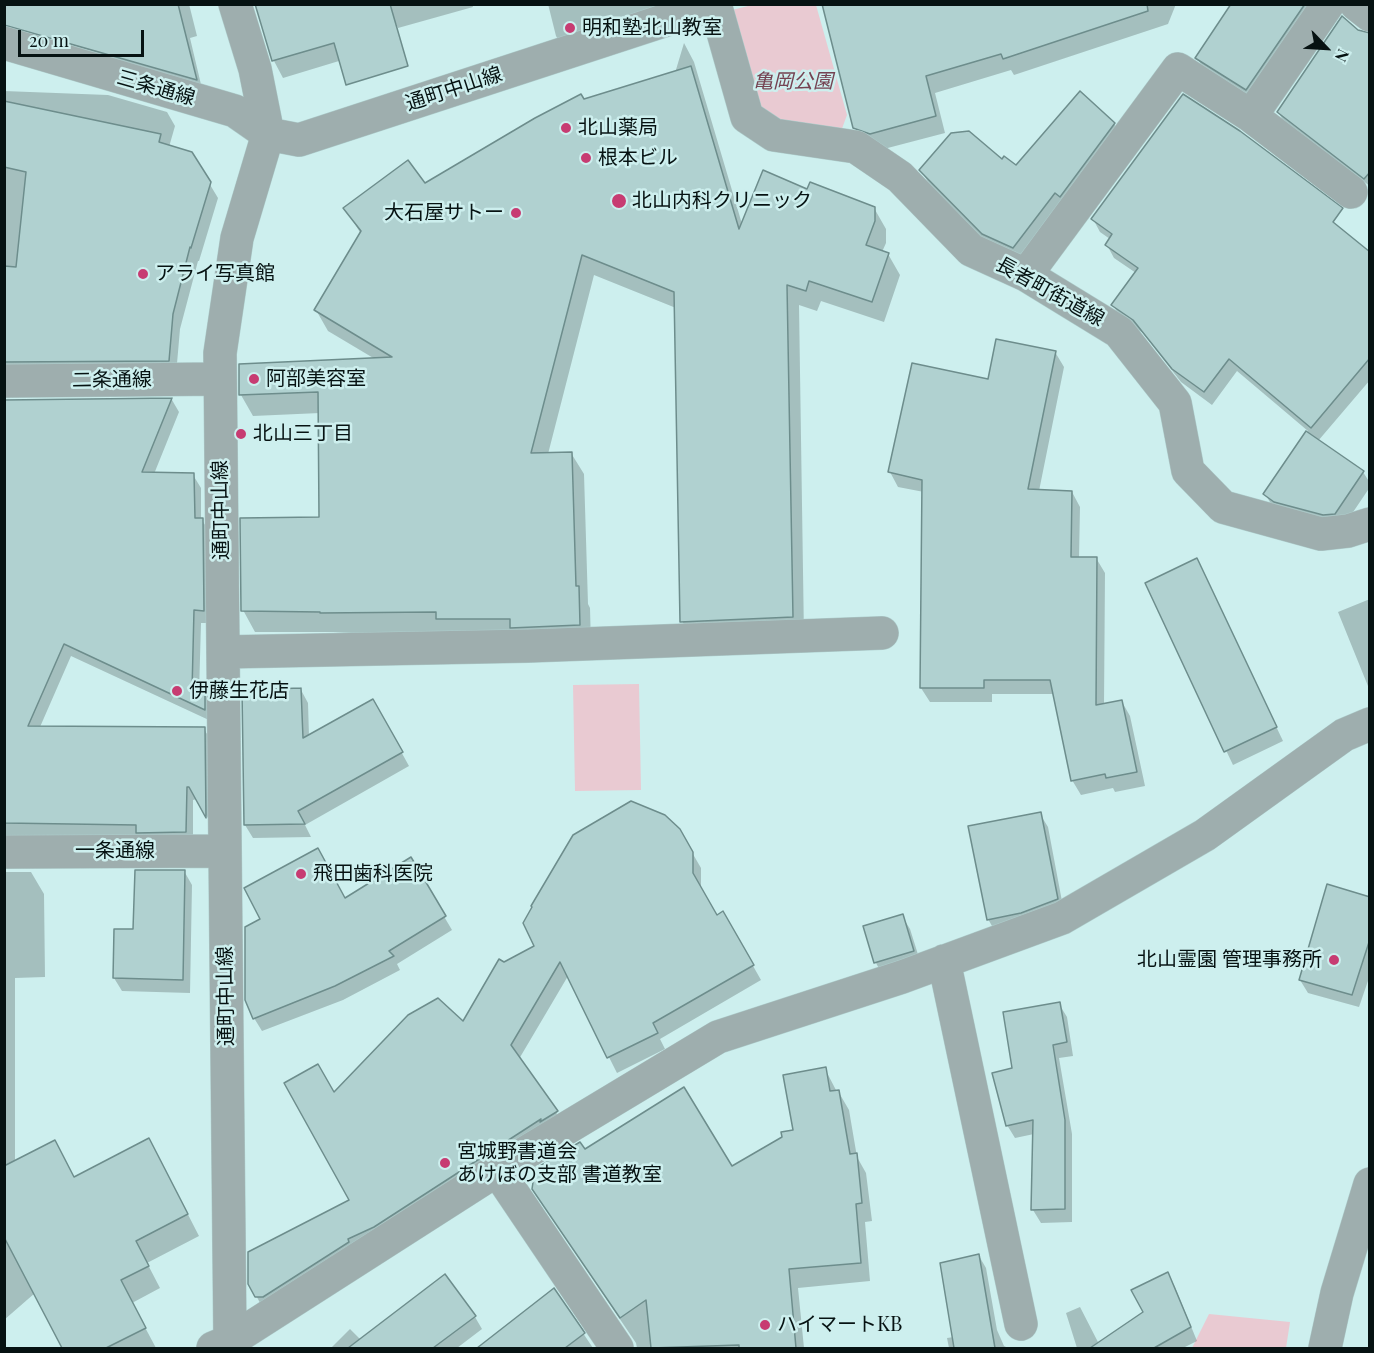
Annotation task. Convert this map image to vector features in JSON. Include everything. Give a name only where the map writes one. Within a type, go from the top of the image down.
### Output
[{"type":"street","points":[[235,4],[255,69],[268,134]]},
{"type":"street","name":"通町中山線","points":[[222,1345],[225,851],[220,353],[237,238],[268,134],[299,140],[715,4]]},
{"type":"street","name":"長者町街道線","points":[[715,4],[747,117],[774,135],[856,147],[900,177],[971,250],[1026,274],[1119,332],[1175,403],[1188,471],[1223,507],[1321,534],[1348,531],[1370,525]]},
{"type":"street","points":[[1251,116],[1328,4]]},
{"type":"street","points":[[1356,4],[1370,15]]},
{"type":"street","name":"三条通線","points":[[4,43],[235,111],[268,134]]},
{"type":"street","points":[[1026,274],[1178,69],[1251,116],[1351,192]]},
{"type":"street","name":"二条通線","points":[[4,381],[220,379]]},
{"type":"street","points":[[223,652],[528,646],[882,633]]},
{"type":"street","points":[[222,1345],[496,1170],[718,1037],[945,961],[1062,918],[1205,835],[1344,735],[1370,724]]},
{"type":"street","name":"一条通線","points":[[4,852],[225,851]]},
{"type":"street","points":[[945,961],[1021,1324]]},
{"type":"street","points":[[496,1170],[617,1348]]},
{"type":"street","points":[[1325,1348],[1337,1293],[1370,1184]]},
{"type":"green space","name":"亀岡公園","points":[[752,5],[816,5],[847,115],[840,134],[778,127],[755,111],[728,11]]},
{"type":"green space","points":[[639,684],[641,790],[575,791],[573,685]]},
{"type":"green space","points":[[1209,1314],[1290,1322],[1286,1348],[1192,1348]]},
{"type":"building","points":[[4,4],[178,4],[197,80],[4,25]]},
{"type":"building","points":[[255,4],[390,4],[408,66],[346,85],[334,43],[272,61]]},
{"type":"building","points":[[822,4],[1147,4],[1148,11],[1003,59],[1001,54],[926,76],[936,116],[870,134],[853,128]]},
{"type":"building","points":[[1231,4],[1305,4],[1246,90],[1195,58]]},
{"type":"building","points":[[1342,16],[1358,30],[1370,33],[1370,172],[1364,179],[1277,112]]},
{"type":"building","points":[[691,66],[739,229],[763,170],[807,189],[810,182],[875,207],[875,221],[866,245],[889,253],[872,302],[809,281],[806,291],[787,285],[793,617],[680,622],[674,292],[582,255],[531,453],[572,452],[576,586],[579,586],[580,625],[510,628],[510,619],[436,619],[436,612],[241,611],[240,518],[319,517],[318,392],[239,395],[239,364],[392,357],[314,310],[361,231],[343,208],[408,160],[425,183],[535,118],[581,94],[584,99]]},
{"type":"building","points":[[1080,91],[1115,123],[1060,197],[1055,193],[1013,248],[982,234],[919,170],[951,133],[969,131],[1002,159],[1004,156],[1016,165]]},
{"type":"building","points":[[1183,94],[1240,131],[1343,208],[1333,222],[1370,252],[1370,358],[1311,428],[1229,359],[1204,392],[1172,369],[1133,320],[1111,305],[1138,268],[1105,245],[1112,234],[1091,219]]},
{"type":"building","points":[[4,101],[161,134],[159,142],[192,152],[211,182],[190,247],[173,314],[169,361],[4,362],[4,266],[16,267],[26,172],[4,167]]},
{"type":"building","points":[[996,339],[1056,351],[1028,489],[1072,491],[1071,557],[1097,557],[1096,705],[1122,700],[1137,772],[1106,778],[1105,774],[1071,781],[1050,680],[984,680],[984,688],[920,688],[922,480],[888,472],[912,363],[988,379]]},
{"type":"building","points":[[172,398],[142,472],[194,473],[195,518],[203,518],[204,611],[194,610],[192,691],[205,691],[205,710],[64,644],[28,726],[205,727],[206,818],[187,787],[186,832],[136,833],[136,825],[4,823],[4,400]]},
{"type":"building","points":[[1306,431],[1364,471],[1335,514],[1323,515],[1274,502],[1263,494]]},
{"type":"building","points":[[1197,558],[1277,727],[1224,752],[1145,583]]},
{"type":"building","points":[[301,688],[303,738],[373,699],[403,752],[298,811],[305,824],[244,825],[242,690]]},
{"type":"building","points":[[631,801],[665,815],[680,829],[693,852],[693,873],[717,915],[723,911],[754,965],[653,1023],[658,1033],[607,1058],[560,962],[511,1045],[558,1111],[540,1122],[541,1119],[374,1227],[348,1239],[349,1242],[263,1297],[255,1297],[248,1284],[248,1252],[349,1200],[284,1083],[318,1064],[334,1092],[408,1015],[438,998],[463,1021],[499,959],[504,962],[534,946],[523,923],[573,835]]},
{"type":"building","points":[[1041,812],[1058,899],[1021,913],[987,920],[968,826]]},
{"type":"building","points":[[318,848],[345,898],[411,857],[446,916],[389,951],[394,956],[335,986],[253,1019],[245,1000],[245,927],[260,919],[244,888]]},
{"type":"building","points":[[135,870],[185,870],[183,980],[113,978],[114,929],[133,929]]},
{"type":"building","name":"北山霊園 管理事務所","points":[[1327,884],[1370,897],[1370,939],[1352,995],[1299,980]]},
{"type":"building","points":[[903,914],[914,951],[874,963],[863,926]]},
{"type":"building","points":[[1060,1002],[1067,1042],[1053,1045],[1065,1120],[1065,1209],[1031,1210],[1033,1120],[1006,1126],[992,1073],[1012,1068],[1003,1012]]},
{"type":"building","points":[[826,1067],[830,1091],[839,1090],[850,1154],[857,1153],[862,1203],[856,1204],[861,1263],[789,1269],[796,1348],[739,1348],[739,1345],[651,1348],[646,1300],[620,1318],[532,1189],[535,1169],[580,1142],[585,1149],[684,1087],[732,1166],[782,1137],[781,1132],[793,1130],[783,1075]]},
{"type":"building","points":[[149,1138],[188,1214],[136,1241],[149,1266],[121,1280],[146,1328],[106,1348],[62,1348],[4,1237],[4,1166],[55,1140],[74,1177]]},
{"type":"building","points":[[979,1254],[995,1348],[954,1348],[940,1263]]},
{"type":"building","points":[[1168,1272],[1191,1327],[1154,1348],[1090,1348],[1143,1312],[1131,1290]]},
{"type":"building","points":[[445,1274],[476,1316],[433,1348],[348,1348]]},
{"type":"building","points":[[554,1288],[585,1333],[565,1348],[477,1348]]},
{"type":"place","name":"明和塾北山教室","points":[[570,28]]},
{"type":"place","name":"北山薬局","points":[[566,128]]},
{"type":"place","name":"根本ビル","points":[[586,158]]},
{"type":"place","name":"北山内科クリニック","points":[[619,201]]},
{"type":"place","name":"大石屋サトー","points":[[516,213]]},
{"type":"place","name":"アライ写真館","points":[[143,274]]},
{"type":"place","name":"阿部美容室","points":[[254,379]]},
{"type":"place","name":"北山三丁目","points":[[241,434]]},
{"type":"place","name":"伊藤生花店","points":[[177,691]]},
{"type":"place","name":"飛田歯科医院","points":[[301,874]]},
{"type":"place","name":"北山霊園 管理事務所","points":[[1334,960]]},
{"type":"place","name":"宮城野書道会 あけぼの支部 書道教室","points":[[445,1163]]},
{"type":"place","name":"ハイマートKB","points":[[765,1325]]}]
